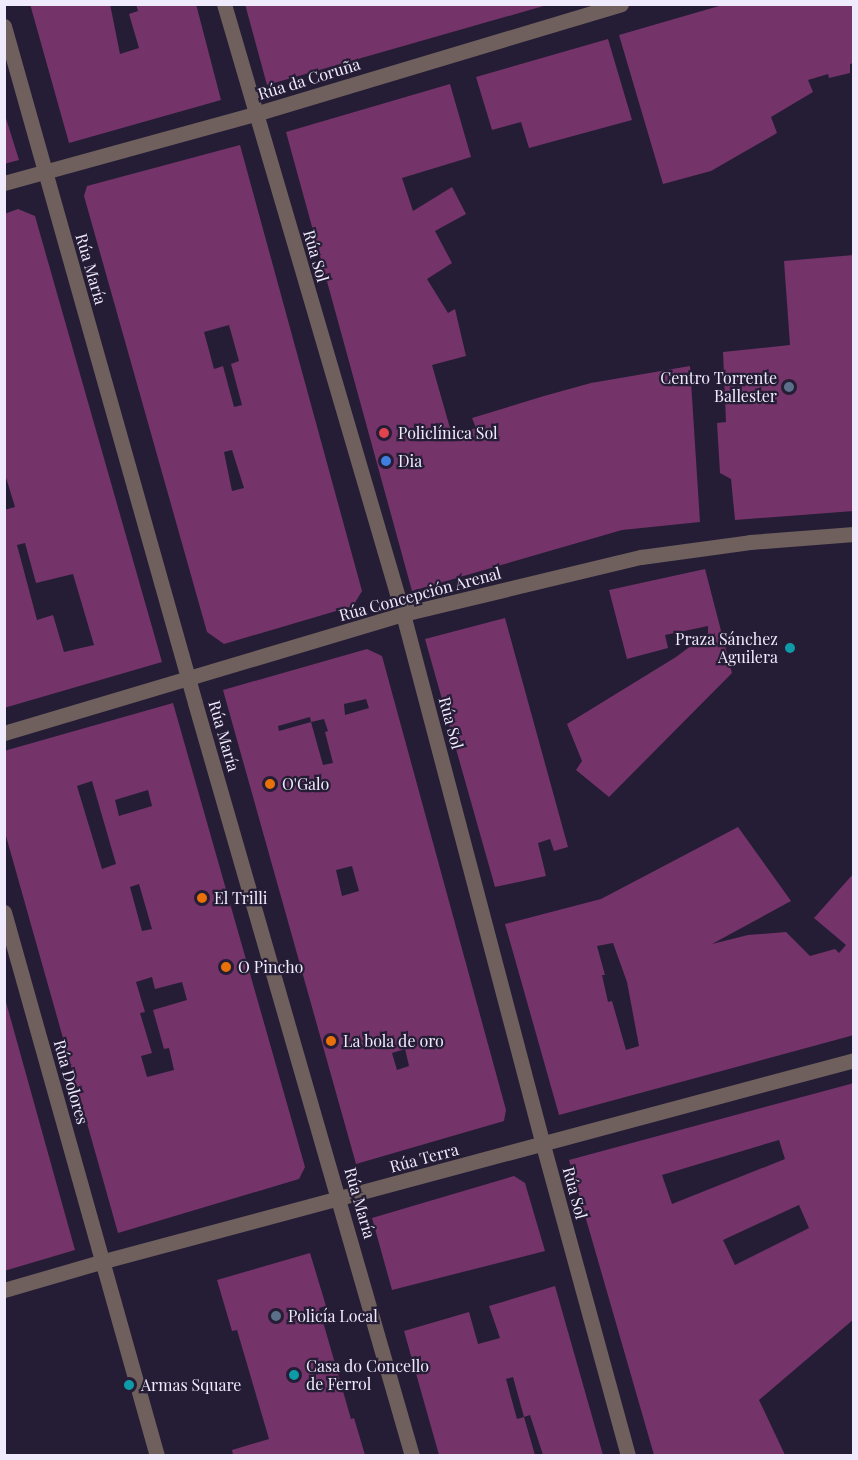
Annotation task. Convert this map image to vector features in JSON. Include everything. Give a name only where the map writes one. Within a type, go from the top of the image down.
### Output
[{"type":"street","name":"Rúa Sol","points":[[224,4],[403,614],[543,1145],[628,1455]]},
{"type":"street","name":"Rúa da Coruña","points":[[4,183],[255,114],[621,4]]},
{"type":"street","name":"Rúa María","points":[[4,26],[412,1455]]},
{"type":"street","name":"Rúa Concepción Arenal","points":[[4,733],[403,614],[641,557],[750,542],[854,534]]},
{"type":"street","name":"Rúa Dolores","points":[[4,912],[157,1455]]},
{"type":"street","name":"Rúa Terra","points":[[4,1290],[104,1261],[854,1060]]},
{"type":"building","points":[[30,4],[110,4],[120,54],[139,48],[129,14],[138,11],[136,4],[196,4],[221,100],[69,143]]},
{"type":"building","points":[[245,4],[547,4],[547,5],[267,85]]},
{"type":"building","points":[[726,4],[854,4],[854,63],[850,64],[850,73],[829,78],[828,74],[808,80],[813,92],[771,117],[777,133],[711,171],[663,184],[619,35]]},
{"type":"building","points":[[608,39],[632,120],[529,148],[521,122],[492,130],[476,77]]},
{"type":"building","points":[[450,84],[471,157],[402,178],[413,211],[452,187],[466,214],[435,231],[452,263],[427,279],[448,313],[455,309],[466,356],[432,365],[452,435],[476,428],[472,418],[544,396],[591,383],[690,366],[700,522],[622,530],[412,591],[286,132]]},
{"type":"building","points":[[4,112],[19,160],[4,164]]},
{"type":"building","points":[[240,145],[362,591],[353,606],[224,644],[207,632],[84,196],[87,186]],"holes":[[[229,325],[239,361],[231,364],[242,405],[234,407],[223,366],[214,369],[204,332]],[[232,450],[244,488],[232,491],[224,452]]]},
{"type":"building","points":[[18,209],[35,216],[162,662],[4,708],[4,510],[15,507],[4,471],[4,214]],"holes":[[[25,543],[36,583],[73,574],[94,645],[64,652],[53,615],[37,620],[17,545]]]},
{"type":"building","name":"Centro Torrente Ballester","points":[[854,255],[854,511],[735,520],[731,479],[720,473],[717,423],[726,422],[723,352],[790,345],[784,261]]},
{"type":"building","points":[[705,569],[732,673],[609,797],[576,770],[582,761],[567,724],[676,657],[708,633],[708,626],[665,635],[668,648],[627,659],[609,590]]},
{"type":"building","points":[[505,618],[568,847],[554,851],[550,839],[538,843],[546,876],[495,887],[425,639]]},
{"type":"building","points":[[367,649],[382,656],[506,1110],[504,1121],[356,1164],[223,690]],"holes":[[[366,699],[369,708],[345,715],[344,704]],[[310,717],[311,722],[279,731],[278,726]],[[324,719],[333,763],[323,765],[311,722]],[[352,866],[359,891],[342,896],[336,870]],[[405,1049],[409,1066],[397,1070],[392,1053]]]},
{"type":"building","points":[[173,703],[305,1167],[299,1179],[118,1233],[4,829],[4,751]],"holes":[[[92,781],[116,864],[102,869],[77,786]],[[148,790],[152,806],[119,816],[115,800]],[[139,884],[152,929],[142,931],[130,887]],[[152,977],[155,989],[182,982],[187,1000],[153,1010],[164,1049],[169,1048],[174,1070],[147,1077],[141,1056],[152,1053],[140,1013],[145,1012],[136,982]]]},
{"type":"building","points":[[738,827],[791,901],[712,944],[748,935],[786,932],[810,956],[835,949],[839,953],[846,945],[814,918],[854,873],[854,1035],[559,1115],[505,924],[601,899]],"holes":[[[613,943],[627,982],[639,1046],[626,1050],[612,1001],[608,1002],[602,975],[605,975],[597,946]]]},
{"type":"building","points":[[4,995],[75,1250],[4,1271]]},
{"type":"building","points":[[854,1083],[854,1319],[759,1400],[785,1455],[654,1455],[569,1160]],"holes":[[[779,1140],[785,1159],[672,1204],[662,1175]],[[799,1205],[809,1228],[735,1265],[723,1240]]]},
{"type":"building","points":[[514,1176],[525,1183],[545,1251],[392,1290],[372,1218]]},
{"type":"building","name":"Casa do Concello de Ferrol","points":[[310,1253],[326,1306],[319,1308],[351,1419],[354,1418],[365,1455],[233,1455],[232,1450],[269,1439],[237,1330],[232,1331],[217,1280]]},
{"type":"building","points":[[555,1286],[603,1455],[543,1455],[530,1415],[524,1417],[535,1455],[439,1455],[404,1331],[469,1312],[478,1344],[500,1338],[489,1306]],"holes":[[[513,1377],[524,1417],[517,1419],[506,1379]]]},
{"type":"place","name":"Centro Torrente Ballester","points":[[789,387]]},
{"type":"place","name":"Policlínica Sol","points":[[384,433]]},
{"type":"place","name":"Dia","points":[[386,461]]},
{"type":"place","name":"Praza Sánchez Aguilera","points":[[790,648]]},
{"type":"place","name":"O'Galo","points":[[270,784]]},
{"type":"place","name":"El Trilli","points":[[202,898]]},
{"type":"place","name":"O Pincho","points":[[226,967]]},
{"type":"place","name":"La bola de oro","points":[[331,1041]]},
{"type":"place","name":"Policía Local","points":[[276,1316]]},
{"type":"place","name":"Casa do Concello de Ferrol","points":[[294,1375]]},
{"type":"place","name":"Armas Square","points":[[129,1385]]}]
